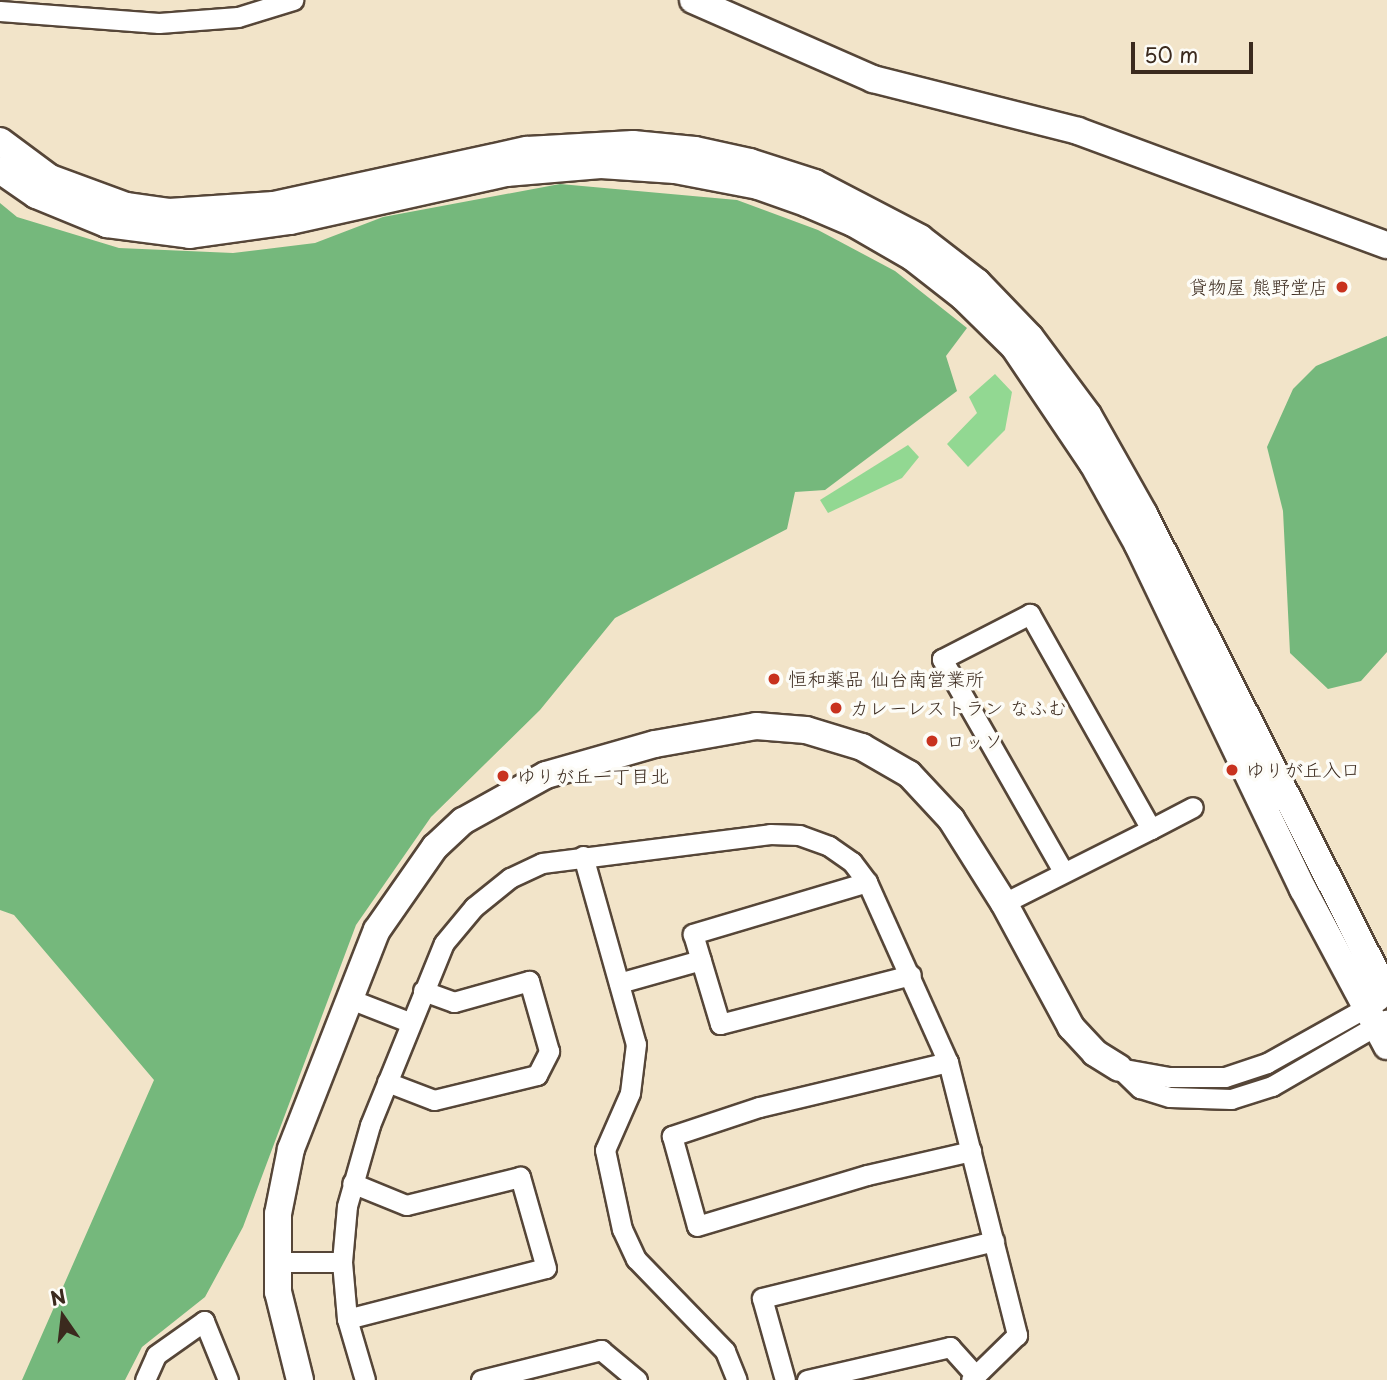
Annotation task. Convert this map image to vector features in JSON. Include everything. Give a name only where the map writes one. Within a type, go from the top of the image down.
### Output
[{"type":"street","points":[[0,11],[159,23],[238,17],[293,0]]},
{"type":"street","points":[[696,1],[873,79],[1078,131],[1387,245]]},
{"type":"street","points":[[0,141],[50,178],[126,206],[169,212],[274,205],[527,150],[633,144],[750,162],[815,183],[920,238],[977,282],[1030,337],[1088,415],[1144,514],[1381,1015]]},
{"type":"street","points":[[0,170],[36,195],[107,224],[190,235],[290,220],[506,173],[601,165],[675,170],[758,186],[806,203],[853,223],[912,257],[963,297],[1014,347],[1086,452],[1138,545],[1381,1015]]},
{"type":"street","points":[[1063,871],[942,659],[1030,614],[1150,829]]},
{"type":"street","points":[[300,1380],[283,1321],[277,1262],[278,1214],[291,1149],[377,930],[404,886],[435,847],[463,821],[546,775],[714,731],[756,726],[806,730],[835,736],[887,760],[909,774],[951,819],[1004,903],[1071,1027],[1096,1053],[1119,1068],[1140,1088],[1170,1097],[1231,1099],[1272,1086],[1381,1015]]},
{"type":"street","points":[[1004,903],[1193,807]]},
{"type":"street","points":[[365,1380],[347,1319],[342,1262],[352,1183],[409,1022],[444,943],[474,907],[510,878],[542,863],[770,834],[799,835],[829,846],[852,862],[867,883],[911,975],[948,1062],[1017,1335],[973,1378],[950,1347],[807,1380]]},
{"type":"street","points":[[583,856],[636,1057],[630,1093],[605,1150],[622,1229],[636,1259],[725,1351],[737,1380]]},
{"type":"street","points":[[867,883],[693,934],[720,1024],[911,975]]},
{"type":"street","points":[[618,983],[701,960]]},
{"type":"street","points":[[387,1082],[434,1100],[537,1075],[549,1051],[529,981],[454,1002],[423,991]]},
{"type":"street","points":[[349,999],[409,1022]]},
{"type":"street","points":[[948,1062],[760,1107],[672,1136],[697,1226],[867,1175],[971,1152]]},
{"type":"street","points":[[347,1319],[546,1268],[520,1177],[406,1205],[352,1183]]},
{"type":"street","points":[[785,1380],[762,1298],[994,1241]]},
{"type":"street","points":[[277,1262],[342,1262]]},
{"type":"street","points":[[145,1380],[156,1355],[204,1321],[228,1380]]},
{"type":"street","points":[[481,1380],[601,1350],[637,1380]]},
{"type":"green space","points":[[560,184],[737,200],[818,230],[895,271],[967,328],[946,356],[957,391],[825,490],[795,492],[787,529],[615,618],[540,710],[431,817],[356,925],[243,1227],[205,1297],[142,1347],[125,1380],[22,1380],[154,1080],[14,915],[0,910],[0,203],[17,217],[119,248],[233,253],[315,243],[383,217]]},
{"type":"green space","points":[[1387,336],[1387,652],[1361,681],[1328,689],[1290,653],[1283,511],[1267,447],[1293,389],[1316,366]]},
{"type":"green space","points":[[995,374],[1012,392],[1005,430],[968,467],[947,444],[977,413],[969,397]]},
{"type":"green space","points":[[908,445],[919,457],[902,478],[828,513],[820,500]]},
{"type":"place","name":"貸物屋 熊野堂店","points":[[1342,287]]},
{"type":"place","name":"恒和薬品 仙台南営業所","points":[[774,679]]},
{"type":"place","name":"カレーレストラン なふむ","points":[[836,708]]},
{"type":"place","name":"ロッソ","points":[[932,741]]},
{"type":"place","name":"ゆりが丘入口","points":[[1232,770]]},
{"type":"place","name":"ゆりが丘一丁目北","points":[[503,776]]}]
